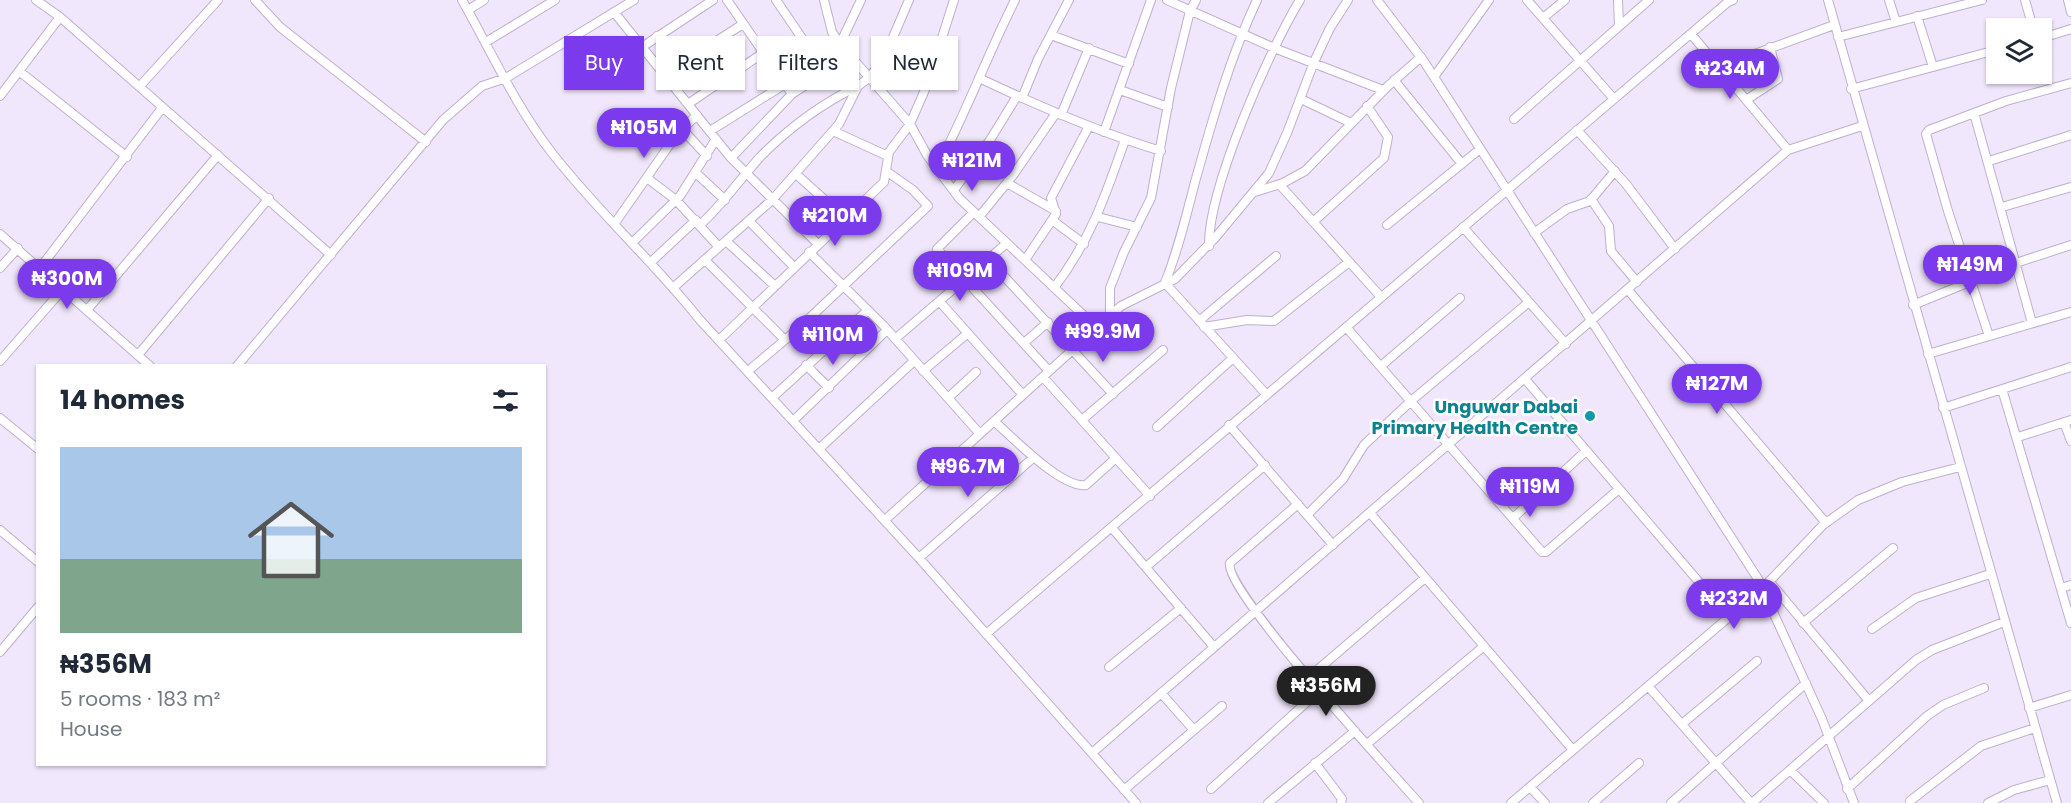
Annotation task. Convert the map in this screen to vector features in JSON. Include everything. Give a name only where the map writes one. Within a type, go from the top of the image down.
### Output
[{"type":"street","points":[[36,0],[60,17],[140,86],[162,108],[269,198],[331,255]]},
{"type":"street","points":[[140,86],[219,0]]},
{"type":"street","points":[[255,0],[289,35],[426,142]]},
{"type":"street","points":[[462,0],[528,120],[552,153],[719,340],[885,520],[1136,803]]},
{"type":"street","points":[[468,10],[484,0]]},
{"type":"street","points":[[486,42],[555,0]]},
{"type":"street","points":[[239,364],[465,98],[482,86],[506,78],[634,0]]},
{"type":"street","points":[[657,36],[713,0]]},
{"type":"street","points":[[727,0],[757,44]]},
{"type":"street","points":[[776,0],[800,36]]},
{"type":"street","points":[[824,0],[835,36]]},
{"type":"street","points":[[844,36],[861,0]]},
{"type":"street","points":[[859,85],[870,77],[885,56],[909,0]]},
{"type":"street","points":[[719,340],[809,252],[880,188],[884,182],[888,156],[910,124],[927,85],[954,0]]},
{"type":"street","points":[[937,168],[962,120],[1014,0]]},
{"type":"street","points":[[954,190],[1020,97],[1069,0]]},
{"type":"street","points":[[1104,132],[1151,0]]},
{"type":"street","points":[[1167,0],[1274,48],[1383,90]]},
{"type":"street","points":[[1110,316],[1110,288],[1151,198],[1168,107],[1191,11],[1196,0]]},
{"type":"street","points":[[1165,283],[1180,244],[1195,182],[1242,34],[1257,0]]},
{"type":"street","points":[[1209,246],[1209,225],[1224,177],[1274,48],[1300,0]]},
{"type":"street","points":[[885,520],[1121,306],[1185,271],[1209,246],[1269,173],[1301,99],[1314,62],[1330,28],[1348,0]]},
{"type":"street","points":[[1377,0],[1421,57],[1766,584],[1803,623],[1869,701]]},
{"type":"street","points":[[1434,77],[1489,0]]},
{"type":"street","points":[[1527,0],[1614,99]]},
{"type":"street","points":[[1543,18],[1565,0]]},
{"type":"street","points":[[1618,0],[1619,25]]},
{"type":"street","points":[[1514,119],[1649,0]]},
{"type":"street","points":[[1827,0],[2057,803]]},
{"type":"street","points":[[1889,0],[1896,22]]},
{"type":"street","points":[[1838,37],[1917,16],[1952,3],[1982,0]]},
{"type":"street","points":[[2025,0],[2030,18]]},
{"type":"street","points":[[2068,0],[2071,12]]},
{"type":"street","points":[[986,634],[1729,1]]},
{"type":"street","points":[[614,12],[634,36]]},
{"type":"street","points":[[1917,16],[1933,67]]},
{"type":"street","points":[[0,96],[60,17]]},
{"type":"street","points":[[724,36],[743,24]]},
{"type":"street","points":[[1719,67],[1834,25]]},
{"type":"street","points":[[2052,35],[2071,29]]},
{"type":"street","points":[[1691,34],[1788,150]]},
{"type":"street","points":[[1051,35],[1129,64]]},
{"type":"street","points":[[1746,100],[1778,79],[1770,47]]},
{"type":"street","points":[[1089,48],[1058,114],[1007,183],[976,215],[938,248],[1024,343],[1082,420],[1150,496]]},
{"type":"street","points":[[644,49],[656,64]]},
{"type":"street","points":[[1851,89],[1986,53]]},
{"type":"street","points":[[688,104],[757,57]]},
{"type":"street","points":[[1254,193],[1280,185],[1305,171],[1383,90],[1421,57]]},
{"type":"street","points":[[859,65],[910,124],[937,168],[976,215],[1097,328]]},
{"type":"street","points":[[19,71],[127,158]]},
{"type":"street","points":[[979,78],[1058,114],[1125,140],[1161,151]]},
{"type":"street","points":[[1394,80],[1462,164]]},
{"type":"street","points":[[1989,336],[1926,134],[1974,112],[2071,82]]},
{"type":"street","points":[[677,90],[731,158],[818,244]]},
{"type":"street","points":[[710,131],[775,90]]},
{"type":"street","points":[[789,90],[792,94]]},
{"type":"street","points":[[731,158],[798,90]]},
{"type":"street","points":[[651,262],[725,201],[762,156],[798,125],[850,90]]},
{"type":"street","points":[[674,287],[773,199],[833,131],[847,111],[856,90]]},
{"type":"street","points":[[1120,90],[1168,107]]},
{"type":"street","points":[[1301,99],[1351,123]]},
{"type":"street","points":[[1313,222],[1384,158],[1388,137],[1367,106]]},
{"type":"street","points":[[40,268],[68,235],[107,180],[127,158],[162,108]]},
{"type":"street","points":[[1974,112],[2002,207],[2032,323]]},
{"type":"street","points":[[615,223],[682,129],[697,115]]},
{"type":"street","points":[[1025,260],[1053,220],[1056,211],[1051,198],[1089,126]]},
{"type":"street","points":[[1092,753],[1594,321],[1788,150],[1862,126]]},
{"type":"street","points":[[682,129],[707,156]]},
{"type":"street","points":[[1577,130],[1615,171],[1675,249]]},
{"type":"street","points":[[833,131],[888,156]]},
{"type":"street","points":[[1989,161],[2071,135]]},
{"type":"street","points":[[633,242],[676,200],[696,173],[716,139]]},
{"type":"street","points":[[1054,288],[1084,244],[1098,217],[1125,140]]},
{"type":"street","points":[[1388,225],[1480,149]]},
{"type":"street","points":[[87,310],[218,155]]},
{"type":"street","points":[[748,371],[785,340],[929,204],[901,180],[886,171]]},
{"type":"street","points":[[1534,232],[1567,209],[1592,199],[1615,171]]},
{"type":"street","points":[[696,173],[725,201]]},
{"type":"street","points":[[796,174],[846,219]]},
{"type":"street","points":[[647,178],[676,200],[722,244],[775,286]]},
{"type":"street","points":[[1007,183],[1056,211]]},
{"type":"street","points":[[1280,185],[1381,297]]},
{"type":"street","points":[[2002,207],[2071,187]]},
{"type":"street","points":[[138,355],[269,198]]},
{"type":"street","points":[[1592,199],[1609,226],[1611,251],[1637,282]]},
{"type":"street","points":[[1098,217],[1137,227]]},
{"type":"street","points":[[1053,220],[1084,244]]},
{"type":"street","points":[[748,221],[794,267]]},
{"type":"street","points":[[1463,227],[1566,344]]},
{"type":"street","points":[[0,234],[148,364]]},
{"type":"street","points":[[895,339],[1007,243]]},
{"type":"street","points":[[1913,305],[2016,263],[2071,245]]},
{"type":"street","points":[[0,268],[18,248]]},
{"type":"street","points":[[809,252],[887,330],[980,434]]},
{"type":"street","points":[[1202,324],[1276,256]]},
{"type":"street","points":[[705,260],[785,340]]},
{"type":"street","points":[[989,260],[1074,349],[1113,394]]},
{"type":"street","points":[[1202,324],[1247,320],[1274,321],[1349,262]]},
{"type":"street","points":[[1165,283],[1266,394]]},
{"type":"street","points":[[0,360],[63,289]]},
{"type":"street","points":[[1628,290],[1826,523]]},
{"type":"street","points":[[1381,366],[1460,298]]},
{"type":"street","points":[[940,302],[1023,395]]},
{"type":"street","points":[[1307,515],[1343,479],[1364,445],[1411,401],[1529,302]]},
{"type":"street","points":[[773,397],[868,310]]},
{"type":"street","points":[[1928,354],[2071,312]]},
{"type":"street","points":[[1024,343],[1048,322]]},
{"type":"street","points":[[1346,327],[1536,546],[1546,552],[1619,489]]},
{"type":"street","points":[[794,420],[887,330]]},
{"type":"street","points":[[923,371],[968,333]]},
{"type":"street","points":[[1082,420],[1163,350]]},
{"type":"street","points":[[1157,426],[1233,358]]},
{"type":"street","points":[[820,448],[914,361]]},
{"type":"street","points":[[806,365],[829,388]]},
{"type":"street","points":[[1943,408],[2071,367]]},
{"type":"street","points":[[948,398],[976,372]]},
{"type":"street","points":[[1525,379],[1729,617]]},
{"type":"street","points":[[2002,389],[2018,436],[2071,623]]},
{"type":"street","points":[[0,418],[36,447]]},
{"type":"street","points":[[2018,436],[2068,421],[2071,441]]},
{"type":"street","points":[[994,422],[1034,457],[1080,486],[1086,484],[1116,458]]},
{"type":"street","points":[[1229,425],[1333,545]]},
{"type":"street","points":[[1513,518],[1586,451]]},
{"type":"street","points":[[919,558],[1034,457]]},
{"type":"street","points":[[1146,567],[1265,465]]},
{"type":"street","points":[[1511,803],[1729,617],[1766,584],[1826,523],[1858,500],[1902,482],[1960,467]]},
{"type":"street","points":[[1298,504],[1230,563],[1230,573],[1254,612],[1419,803]]},
{"type":"street","points":[[1370,513],[1573,750]]},
{"type":"street","points":[[1112,528],[1214,647]]},
{"type":"street","points":[[0,530],[36,560]]},
{"type":"street","points":[[1803,623],[1893,548]]},
{"type":"street","points":[[1872,629],[1916,598],[1990,574]]},
{"type":"street","points":[[1309,676],[1425,578]]},
{"type":"street","points":[[1766,584],[1854,803]]},
{"type":"street","points":[[2061,588],[2071,585]]},
{"type":"street","points":[[1109,667],[1181,608]]},
{"type":"street","points":[[0,652],[36,609]]},
{"type":"street","points":[[1648,686],[1751,803],[1916,660],[1932,650],[2004,622]]},
{"type":"street","points":[[1367,744],[1484,646]]},
{"type":"street","points":[[1682,724],[1757,661]]},
{"type":"street","points":[[1671,803],[1806,683]]},
{"type":"street","points":[[1847,789],[1927,716],[1943,705],[1984,688]]},
{"type":"street","points":[[1211,789],[1320,690]]},
{"type":"street","points":[[1161,693],[1193,729]]},
{"type":"street","points":[[2029,708],[2071,695]]},
{"type":"street","points":[[1124,790],[1222,706]]},
{"type":"street","points":[[1910,801],[1981,746],[1993,739],[2035,728]]},
{"type":"street","points":[[1268,803],[1355,730]]},
{"type":"street","points":[[1593,803],[1639,763]]},
{"type":"street","points":[[1315,764],[1342,799],[1341,803]]},
{"type":"street","points":[[1790,770],[1824,803]]},
{"type":"street","points":[[1988,803],[2014,790],[2050,780]]},
{"type":"street","points":[[1530,787],[1545,803]]},
{"type":"place","name":"Unguwar Dabai Primary Health Centre","points":[[1590,416]]}]
